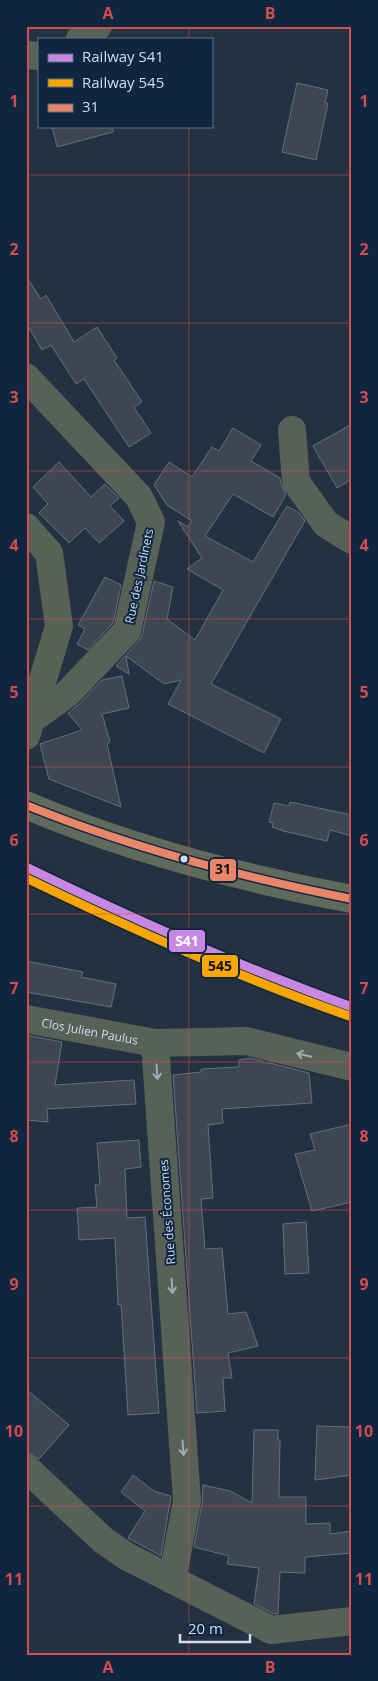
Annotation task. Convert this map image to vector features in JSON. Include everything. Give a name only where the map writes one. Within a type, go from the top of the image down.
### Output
[{"type":"main road","points":[[26,805],[121,842],[181,860],[309,891],[352,899]]},
{"type":"street","points":[[81,38],[98,26]]},
{"type":"street","name":"Rue des Jardinets","points":[[26,377],[139,498],[151,522],[127,631],[67,694],[29,728]]},
{"type":"street","points":[[292,430],[296,482],[326,524],[352,540]]},
{"type":"street","points":[[26,527],[49,552],[59,626],[29,728]]},
{"type":"street","name":"Clos Julien Paulus","points":[[26,1020],[155,1043]]},
{"type":"street","points":[[155,1043],[246,1041],[352,1067]]},
{"type":"street","name":"Rue des Économes","points":[[155,1043],[187,1501],[172,1580]]},
{"type":"street","points":[[26,1468],[103,1540],[126,1556],[270,1630],[352,1620]]},
{"type":"building","points":[[297,83],[328,90],[325,103],[328,103],[316,160],[282,152]]},
{"type":"building","points":[[52,128],[113,128],[113,132],[57,147]]},
{"type":"building","points":[[26,276],[41,299],[46,295],[74,342],[97,327],[117,358],[114,360],[142,402],[134,407],[151,433],[129,447],[84,379],[76,384],[51,345],[42,350],[26,323]]},
{"type":"building","points":[[352,424],[352,479],[337,488],[313,446]]},
{"type":"building","points":[[233,428],[261,445],[251,461],[280,478],[286,495],[273,517],[233,494],[205,536],[253,562],[287,506],[298,512],[305,521],[211,684],[281,719],[264,753],[168,704],[181,680],[164,684],[126,656],[129,674],[116,666],[142,635],[154,581],[173,587],[167,619],[195,640],[223,590],[187,569],[202,558],[178,521],[188,527],[192,521],[167,505],[154,485],[169,462],[192,477],[212,447],[219,451]]},
{"type":"building","points":[[59,462],[91,497],[105,484],[119,498],[110,506],[124,521],[99,543],[85,528],[69,543],[39,513],[48,504],[33,487]]},
{"type":"building","points":[[105,577],[121,585],[113,623],[88,650],[77,644],[85,629],[78,625]]},
{"type":"building","points":[[122,676],[129,708],[102,714],[110,742],[107,744],[121,807],[49,779],[40,744],[82,730],[68,713],[102,680]]},
{"type":"building","points":[[290,802],[352,815],[352,836],[330,830],[327,841],[272,827],[273,823],[269,822],[274,803],[289,806]]},
{"type":"building","points":[[26,961],[83,972],[81,977],[116,984],[111,1007],[26,992]]},
{"type":"building","points":[[26,1035],[62,1042],[55,1085],[134,1080],[136,1104],[47,1109],[48,1122],[26,1120]]},
{"type":"building","points":[[249,1058],[309,1073],[312,1103],[222,1109],[223,1123],[208,1125],[213,1198],[201,1199],[205,1249],[222,1248],[228,1314],[246,1312],[258,1346],[228,1353],[232,1378],[223,1378],[225,1411],[197,1413],[173,1075],[201,1072],[201,1069],[239,1067],[239,1060]]},
{"type":"building","points":[[352,1124],[352,1202],[312,1211],[295,1154],[315,1150],[310,1134]]},
{"type":"building","points":[[139,1140],[141,1167],[125,1169],[127,1218],[145,1217],[159,1413],[128,1415],[121,1304],[118,1305],[115,1238],[79,1240],[77,1208],[97,1207],[95,1185],[100,1185],[97,1143]]},
{"type":"building","points":[[306,1222],[309,1273],[285,1274],[283,1224]]},
{"type":"building","points":[[26,1389],[69,1425],[39,1459],[26,1452]]},
{"type":"building","points":[[317,1426],[352,1427],[352,1475],[315,1480]]},
{"type":"building","points":[[254,1430],[278,1430],[278,1440],[280,1440],[279,1497],[306,1497],[306,1524],[330,1523],[330,1534],[352,1531],[352,1553],[305,1557],[305,1573],[280,1572],[278,1614],[274,1614],[254,1604],[259,1568],[227,1564],[229,1556],[194,1547],[202,1504],[203,1485],[230,1491],[252,1503]]},
{"type":"building","points":[[133,1475],[154,1491],[171,1496],[161,1556],[128,1538],[145,1511],[121,1492]]},
{"type":"rail line","name":"S41","points":[[26,867],[187,942],[269,976],[352,1007]]},
{"type":"rail line","name":"545","points":[[26,878],[186,952],[349,1016]]},
{"type":"transit line","name":"31","points":[[26,805],[106,835],[187,860],[269,881],[352,899]]}]
